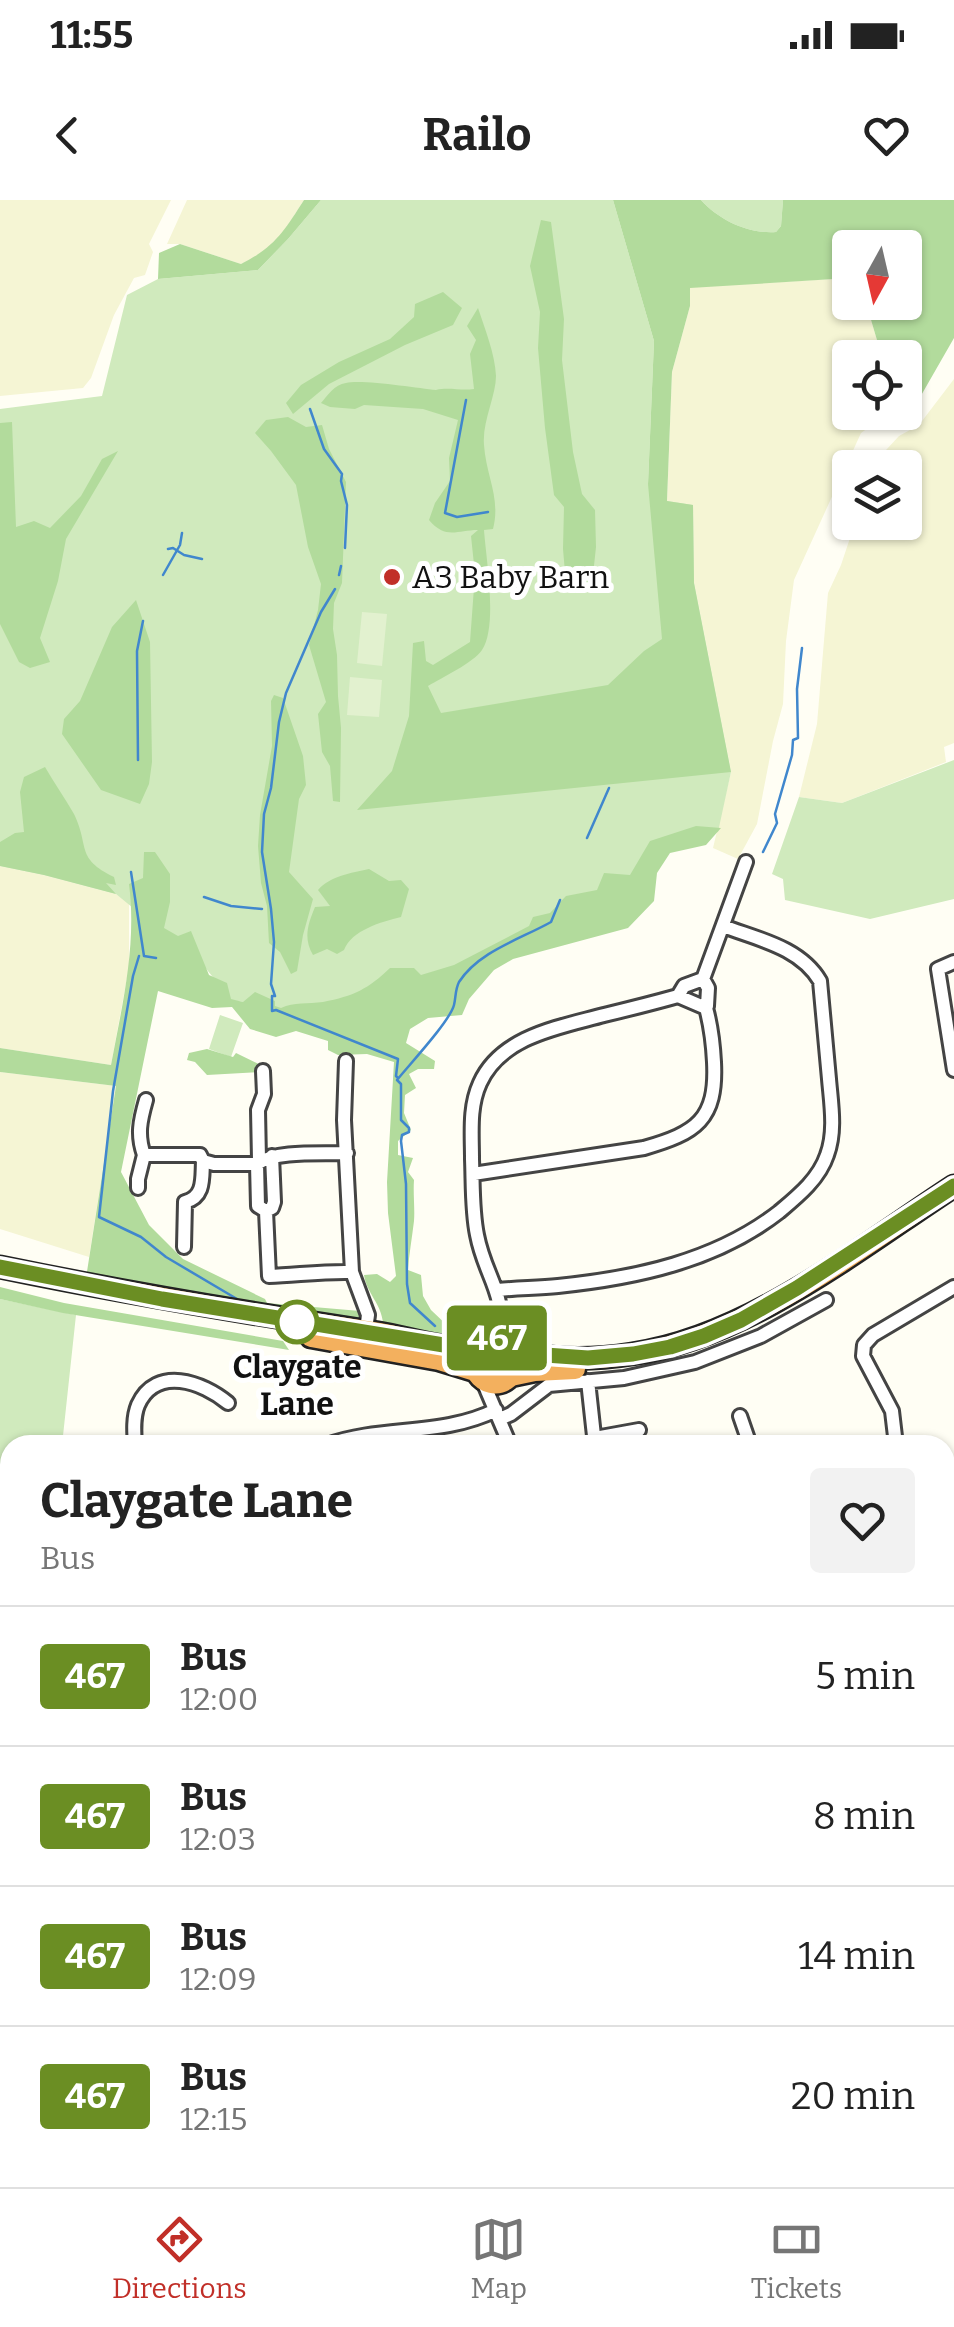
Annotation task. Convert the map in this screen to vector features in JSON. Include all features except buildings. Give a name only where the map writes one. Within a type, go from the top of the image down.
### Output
[{"type":"highway","points":[[479,1375],[472,1361],[485,1340],[507,1343],[531,1354],[588,1358],[670,1347],[704,1336],[790,1292],[954,1186]]},
{"type":"highway","points":[[0,1278],[418,1356],[464,1366],[492,1382],[535,1371],[618,1366],[703,1346],[784,1308],[954,1200]]},
{"type":"highway","points":[[0,1266],[162,1299],[456,1347],[478,1346]]},
{"type":"highway","points":[[507,1343],[517,1364],[508,1378]]},
{"type":"street","points":[[507,1343],[498,1290],[477,1239],[474,1221],[472,1110],[480,1082],[504,1054],[535,1034],[678,996],[684,986],[703,979],[746,862]]},
{"type":"street","points":[[498,1290],[619,1279],[710,1252],[765,1223],[800,1194],[819,1171],[831,1136],[820,980],[797,954],[723,926]]},
{"type":"street","points":[[954,962],[938,969],[954,1070]]},
{"type":"street","points":[[473,1174],[644,1148],[667,1142],[692,1128],[704,1117],[715,1081],[706,1008],[708,988],[703,979]]},
{"type":"street","points":[[678,996],[706,1008]]},
{"type":"street","points":[[346,1061],[344,1120],[352,1272],[374,1333],[367,1342],[418,1356]]},
{"type":"street","points":[[264,1071],[264,1094],[258,1110],[263,1160],[274,1202],[266,1211],[269,1276],[352,1272]]},
{"type":"street","points":[[138,1188],[144,1156],[138,1126],[146,1100]]},
{"type":"street","points":[[203,1161],[214,1164],[347,1153]]},
{"type":"street","points":[[144,1156],[200,1155],[203,1161],[201,1188],[196,1197],[185,1202],[177,1232],[184,1248]]},
{"type":"street","points":[[895,1435],[892,1411],[863,1356],[864,1344],[954,1287]]},
{"type":"street","points":[[361,1435],[460,1424],[517,1410],[548,1385],[624,1378],[695,1362],[761,1336],[826,1300]]},
{"type":"street","points":[[479,1375],[506,1435]]},
{"type":"street","points":[[497,1412],[508,1378]]},
{"type":"street","points":[[134,1435],[139,1403],[160,1383],[178,1380],[198,1384],[228,1403]]},
{"type":"street","points":[[588,1381],[594,1435]]},
{"type":"street","points":[[740,1416],[747,1435]]},
{"type":"street","points":[[620,1435],[638,1430]]},
{"type":"green space","points":[[0,200],[171,200],[149,244],[153,252],[145,275],[134,278],[114,315],[91,378],[83,388],[0,396]]},
{"type":"green space","points":[[187,200],[304,200],[281,236],[260,255],[241,264],[180,244],[167,244]]},
{"type":"green space","points":[[304,200],[321,200],[258,270],[158,279],[159,253],[180,244],[241,264],[278,237]]},
{"type":"green space","points":[[321,200],[613,200],[654,341],[648,484],[667,501],[693,505],[694,583],[731,772],[718,832],[667,837],[635,919],[489,952],[460,994],[284,1009],[231,1000],[204,966],[116,894],[0,866],[0,409],[102,396],[127,295],[158,279],[258,270]]},
{"type":"green space","points":[[613,200],[701,200],[735,224],[755,231],[776,232],[781,226],[783,200],[954,200],[954,338],[922,394],[922,340],[877,340],[871,320],[922,320],[922,230],[832,230],[832,279],[690,288],[690,306],[672,372],[667,501],[693,505],[694,583],[731,772],[357,810],[392,771],[409,716],[413,643],[424,641],[426,661],[433,665],[470,642],[475,574],[471,536],[478,530],[446,532],[429,520],[450,481],[449,458],[458,420],[423,409],[364,405],[355,409],[321,403],[346,383],[474,389],[470,354],[476,340],[467,326],[478,308],[496,376],[484,436],[495,507],[493,529],[484,530],[489,625],[478,655],[428,686],[441,713],[608,685],[662,639],[648,484],[654,341]]},
{"type":"green space","points":[[701,200],[783,200],[781,226],[776,232],[745,228],[716,214]]},
{"type":"green space","points":[[541,220],[551,222],[564,319],[562,360],[573,452],[582,494],[595,510],[592,584],[566,584],[564,507],[554,495],[538,348],[540,312],[530,266]]},
{"type":"green space","points":[[832,279],[832,320],[871,320],[877,340],[832,340],[832,430],[865,430],[853,450],[832,450],[832,497],[794,580],[783,704],[757,824],[738,859],[713,848],[731,772],[694,583],[693,506],[667,501],[672,372],[690,306],[690,287]]},
{"type":"green space","points":[[443,292],[462,308],[453,325],[329,384],[293,414],[286,403],[301,385],[390,339],[414,317],[415,304]]},
{"type":"green space","points":[[954,379],[954,743],[944,747],[946,762],[842,803],[799,797],[817,724],[828,593],[849,540],[922,540],[922,450],[886,450],[899,436],[910,430],[922,430],[922,421]]},
{"type":"green space","points":[[288,417],[306,427],[322,425],[346,482],[342,583],[334,603],[333,629],[341,728],[340,802],[333,801],[330,766],[322,752],[318,714],[326,702],[309,645],[321,584],[308,547],[296,485],[255,433],[266,420]]},
{"type":"green space","points":[[12,422],[16,527],[34,521],[50,528],[81,496],[102,459],[118,451],[66,539],[40,638],[50,662],[30,668],[19,662],[0,624],[0,423]]},
{"type":"green space","points":[[136,600],[150,642],[152,762],[149,784],[140,804],[101,790],[62,734],[64,719],[80,701],[112,627]]},
{"type":"green space","points":[[362,612],[387,614],[382,666],[357,663]]},
{"type":"green space","points":[[350,677],[382,680],[379,717],[347,715]]},
{"type":"green space","points":[[274,695],[283,698],[303,756],[306,785],[299,799],[289,872],[313,899],[297,971],[291,974],[280,952],[269,943],[258,846],[272,746]]},
{"type":"green space","points":[[954,760],[954,899],[870,919],[785,900],[783,879],[772,874],[799,797],[842,803]]},
{"type":"green space","points":[[45,767],[74,814],[88,857],[114,877],[116,885],[106,883],[116,894],[0,866],[0,842],[24,832],[20,792],[24,777]]},
{"type":"green space","points":[[696,826],[721,828],[706,845],[670,853],[657,873],[654,901],[628,928],[513,959],[494,970],[469,999],[462,1015],[428,1018],[410,1029],[406,1043],[435,1061],[434,1069],[418,1069],[409,1074],[416,1088],[405,1095],[404,1113],[411,1130],[398,1141],[398,1155],[413,1158],[408,1172],[414,1180],[414,1221],[408,1270],[421,1275],[423,1296],[431,1310],[451,1329],[471,1332],[471,1340],[458,1341],[383,1323],[364,1275],[377,1274],[390,1282],[396,1276],[387,1182],[394,1062],[367,1054],[338,1055],[328,1050],[328,1041],[296,1031],[276,1037],[250,1029],[232,1007],[212,1008],[158,991],[121,1172],[149,1225],[183,1259],[267,1303],[360,1311],[362,1322],[86,1278],[116,1086],[0,1072],[0,1048],[111,1065],[130,953],[129,884],[143,878],[144,852],[155,852],[170,874],[170,902],[164,928],[178,936],[191,931],[209,975],[227,983],[231,999],[243,1002],[255,992],[281,1008],[352,994],[390,968],[414,968],[421,975],[454,965],[529,926],[533,917],[550,913],[566,896],[597,890],[604,873],[630,875],[650,841]]},
{"type":"green space","points":[[0,866],[116,894],[129,903],[129,967],[111,1065],[0,1048]]},
{"type":"green space","points":[[369,869],[389,881],[401,880],[409,889],[401,917],[360,932],[337,954],[327,949],[313,955],[307,937],[310,919],[315,907],[330,906],[318,890],[335,878]]},
{"type":"green space","points":[[220,1015],[243,1023],[231,1057],[209,1049]]},
{"type":"green space","points":[[207,1049],[233,1057],[236,1053],[263,1066],[260,1072],[207,1075],[195,1062],[187,1060],[189,1053]]},
{"type":"green space","points":[[0,1072],[116,1086],[89,1257],[0,1229]]},
{"type":"green space","points":[[0,1287],[64,1303],[283,1341],[289,1350],[63,1313],[0,1299]]},
{"type":"green space","points":[[0,1299],[76,1315],[63,1435],[0,1435]]},
{"type":"waterway","points":[[466,400],[445,513],[457,517],[488,512]]},
{"type":"waterway","points":[[310,409],[324,449],[342,474],[347,505],[345,548]]},
{"type":"waterway","points":[[163,575],[180,545],[182,533]]},
{"type":"waterway","points":[[168,549],[202,559]]},
{"type":"waterway","points":[[339,575],[341,566]]},
{"type":"waterway","points":[[335,589],[286,693],[264,814],[262,852],[274,942],[272,1011],[398,1059],[398,1078]]},
{"type":"waterway","points":[[138,760],[137,651],[143,621]]},
{"type":"waterway","points":[[763,852],[777,823],[775,814],[793,740],[798,738],[797,689],[802,648]]},
{"type":"waterway","points":[[587,838],[609,788]]},
{"type":"waterway","points":[[131,872],[144,956],[156,958]]},
{"type":"waterway","points":[[204,897],[231,906],[262,909]]},
{"type":"waterway","points":[[435,1326],[410,1303],[407,1284],[406,1184],[401,1141],[409,1128],[401,1120],[401,1084],[397,1080],[445,1021],[467,971],[489,954],[551,922],[560,900]]},
{"type":"waterway","points":[[139,956],[113,1091],[99,1217],[141,1237],[166,1257],[237,1299]]},
{"type":"bus line","name":"467","points":[[0,1267],[162,1299],[456,1347],[478,1346],[485,1340],[500,1338],[531,1354],[588,1358],[670,1347],[736,1322],[816,1277],[954,1186]]},
{"type":"place","name":"A3 Baby Barn","points":[[392,577]]},
{"type":"place","name":"Claygate Lane","points":[[297,1322]]}]
